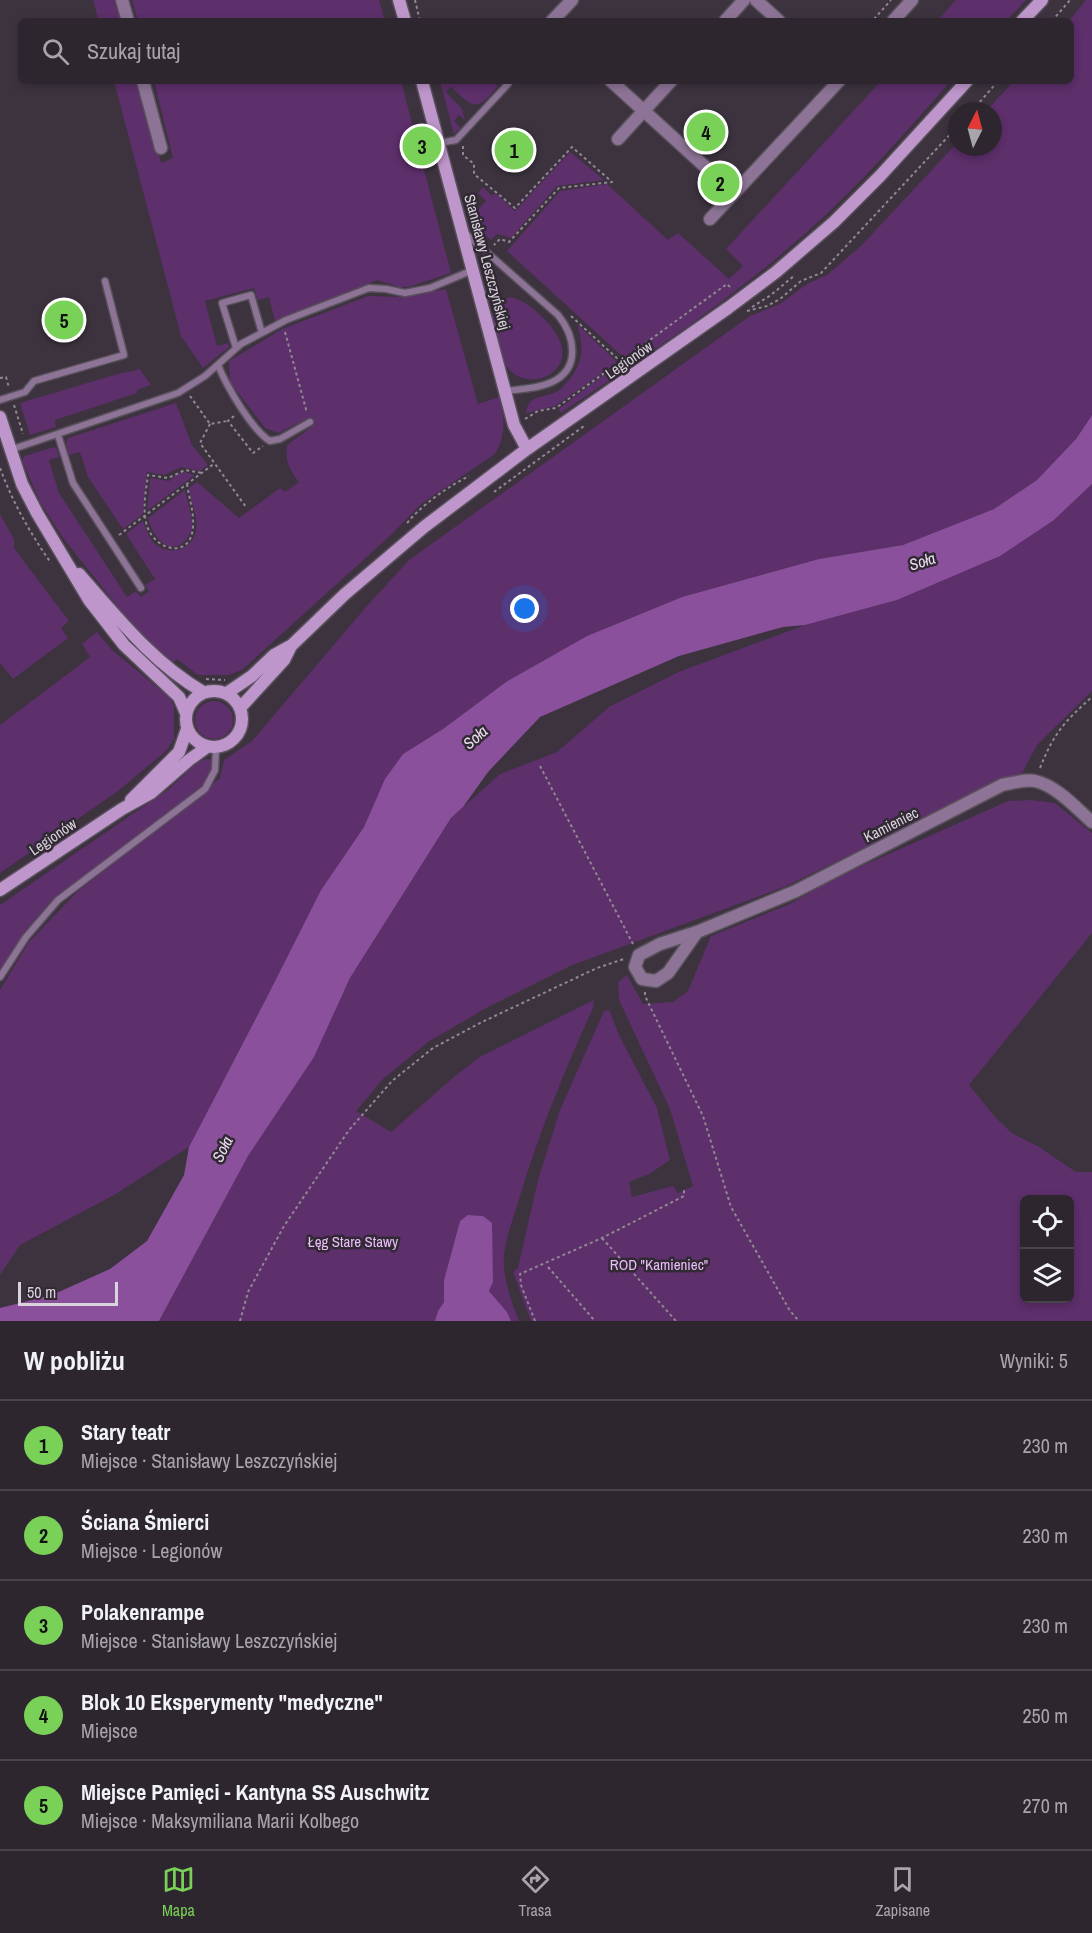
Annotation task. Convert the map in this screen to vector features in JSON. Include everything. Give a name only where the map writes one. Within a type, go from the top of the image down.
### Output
[{"type":"main road","points":[[399,0],[404,18]]},
{"type":"main road","points":[[1025,18],[1042,0]]},
{"type":"main road","name":"Stanisławy Leszczyńskiej","points":[[423,84],[514,425],[527,450]]},
{"type":"main road","name":"Legionów","points":[[227,693],[250,677],[274,655],[292,645],[345,594],[397,549],[527,450],[776,272],[841,215],[964,84]]},
{"type":"main road","points":[[0,417],[27,494],[60,552],[89,600],[124,645],[179,697],[186,713],[187,729],[192,737],[199,744],[212,747],[232,741],[238,734],[243,717],[232,697],[227,693],[211,690],[203,692],[189,704],[186,713]]},
{"type":"main road","points":[[60,552],[135,637],[181,679],[203,692]]},
{"type":"main road","name":"Legionów","points":[[240,708],[284,660],[292,645]]},
{"type":"main road","name":"Legionów","points":[[122,809],[179,752],[187,729]]},
{"type":"main road","name":"Legionów","points":[[0,890],[122,809],[152,793],[189,760],[212,747]]},
{"type":"street","points":[[122,0],[127,18]]},
{"type":"street","points":[[555,18],[572,0]]},
{"type":"street","points":[[728,18],[744,0]]},
{"type":"street","points":[[756,0],[776,18]]},
{"type":"street","points":[[896,18],[912,0]]},
{"type":"street","points":[[144,84],[161,148]]},
{"type":"street","points":[[614,84],[711,172]]},
{"type":"street","points":[[618,139],[668,84]]},
{"type":"street","points":[[710,219],[836,84]]},
{"type":"street","name":"Kamieniec","points":[[639,955],[660,944],[697,932],[796,891],[1002,785],[1018,781],[1035,781]]},
{"type":"street","points":[[1035,781],[1054,789],[1092,822]]},
{"type":"street","points":[[639,955],[635,967],[642,979],[656,981],[668,974],[697,932]]},
{"type":"lane","points":[[440,143],[456,140],[508,84]]},
{"type":"lane","points":[[464,232],[558,315],[565,324],[572,343],[572,360],[560,377],[544,385],[505,391]]},
{"type":"lane","points":[[10,450],[178,393],[205,376],[236,348],[262,333],[369,288],[405,293],[430,288],[474,270]]},
{"type":"lane","points":[[0,400],[25,392],[34,381],[124,355],[105,281]]},
{"type":"lane","points":[[236,348],[222,303],[251,296],[262,333]]},
{"type":"lane","points":[[218,365],[224,380],[243,409],[263,436],[270,441],[280,439],[310,422]]},
{"type":"lane","points":[[58,435],[73,483],[141,588]]},
{"type":"lane","points":[[0,977],[26,937],[58,900],[205,789],[215,770],[212,747]]},
{"type":"path","points":[[415,0],[419,18]]},
{"type":"path","points":[[875,18],[891,0]]},
{"type":"path","points":[[1055,18],[1070,0]]},
{"type":"path","points":[[980,102],[995,84]]},
{"type":"path","points":[[458,136],[463,142],[463,154],[474,164],[474,174],[515,208],[572,147],[612,182],[559,188],[509,243],[500,239],[494,245]]},
{"type":"path","points":[[795,275],[771,295],[747,310],[767,306],[780,299],[801,281],[821,273],[948,137]]},
{"type":"path","points":[[514,425],[538,411],[556,408],[727,284],[736,292]]},
{"type":"path","points":[[570,315],[620,361]]},
{"type":"path","points":[[282,323],[310,422]]},
{"type":"path","points":[[0,378],[6,376],[26,445]]},
{"type":"path","points":[[185,389],[210,424]]},
{"type":"path","points":[[210,424],[228,421],[243,409]]},
{"type":"path","points":[[228,421],[253,453],[270,441]]},
{"type":"path","points":[[486,497],[591,421]]},
{"type":"path","points":[[210,424],[200,442],[246,507]]},
{"type":"path","points":[[111,541],[215,463]]},
{"type":"path","points":[[187,484],[194,528],[185,545],[170,548],[154,539],[148,527],[145,516],[148,475],[168,478],[185,470],[202,473]]},
{"type":"path","points":[[405,526],[420,508],[453,484],[474,473]]},
{"type":"path","points":[[205,679],[227,680]]},
{"type":"path","points":[[1035,781],[1051,741],[1068,718],[1092,697]]},
{"type":"path","points":[[240,1321],[248,1292],[284,1226],[349,1130],[392,1081],[433,1047],[597,968],[639,955],[540,766]]},
{"type":"path","points":[[645,980],[645,996],[703,1116],[731,1207],[790,1311],[799,1321]]},
{"type":"path","points":[[536,1321],[520,1274],[602,1238],[684,1196],[684,1190]]},
{"type":"path","points":[[602,1238],[676,1321]]},
{"type":"path","points":[[548,1267],[595,1321]]},
{"type":"green space","points":[[93,0],[115,0],[120,18],[98,18]]},
{"type":"green space","points":[[132,0],[379,0],[384,18],[137,18]]},
{"type":"green space","points":[[956,0],[1026,0],[1009,18],[940,18]]},
{"type":"green space","points":[[1086,0],[1092,0],[1092,415],[1076,439],[1037,480],[994,509],[903,545],[819,559],[682,597],[587,636],[506,682],[443,729],[403,754],[386,779],[364,827],[321,890],[189,1147],[114,1195],[20,1245],[0,1275],[0,990],[29,942],[77,892],[220,778],[224,760],[252,741],[409,560],[750,316],[780,304],[807,284],[827,275],[861,246],[948,153],[948,156],[1002,156],[1002,102],[994,102],[1011,84],[1074,84],[1074,18],[1071,18]]},
{"type":"green space","points":[[115,84],[139,84],[161,163],[173,158],[155,84],[402,84],[451,273],[408,287],[399,287],[377,280],[275,321],[269,297],[258,300],[254,288],[205,301],[217,346],[228,343],[229,347],[203,368],[181,336]]},
{"type":"green space","points":[[441,84],[495,84],[498,86],[480,104],[465,100],[451,87],[446,92],[462,109],[465,120],[459,115],[454,121],[460,127],[462,126],[454,134]]},
{"type":"green space","points":[[878,84],[948,84],[863,178],[778,257],[687,327],[561,413],[559,411],[623,360],[622,356],[507,251],[560,191],[607,184],[668,240],[678,233],[729,279],[743,266],[726,249]]},
{"type":"green space","points":[[570,152],[604,180],[557,186],[511,238],[497,234],[491,240],[472,222],[472,216],[486,201],[478,193],[483,187],[492,196],[495,193],[515,211]]},
{"type":"green space","points":[[446,289],[478,404],[499,397],[503,426],[501,441],[495,454],[421,504],[392,534],[242,670],[228,675],[198,675],[177,659],[172,663],[137,631],[63,538],[40,502],[22,460],[25,456],[54,447],[57,449],[59,457],[49,460],[59,493],[127,597],[136,591],[141,597],[149,591],[145,585],[155,579],[126,534],[143,521],[153,542],[164,549],[176,550],[188,545],[195,534],[196,517],[189,488],[197,482],[239,518],[280,488],[285,492],[299,482],[288,465],[287,445],[314,425],[310,417],[278,433],[265,428],[230,382],[229,361],[282,329],[368,296],[403,297]]},
{"type":"green space","points":[[511,297],[533,309],[558,337],[562,352],[559,365],[551,374],[540,379],[527,379],[515,374],[503,359],[492,315],[499,303]]},
{"type":"green space","points":[[577,324],[616,361],[615,364],[555,406],[526,413],[530,402],[559,390],[573,374],[581,354],[581,340]]},
{"type":"green space","points":[[139,368],[151,385],[137,390],[137,393],[55,420],[56,427],[30,435],[20,403]]},
{"type":"green space","points":[[176,403],[192,445],[208,465],[200,471],[181,467],[164,475],[147,472],[143,514],[123,529],[88,477],[80,452],[69,455],[66,444],[68,438]]},
{"type":"green space","points":[[184,472],[195,475],[147,511],[150,478],[169,481],[177,474]]},
{"type":"green space","name":"Łęg Stare Stawy","points":[[1092,484],[1092,691],[1037,745],[1021,775],[989,787],[784,887],[570,966],[488,1007],[428,1042],[382,1080],[356,1111],[391,1132],[480,1057],[594,1000],[593,1008],[542,1130],[506,1244],[505,1275],[519,1321],[511,1321],[507,1312],[489,1291],[493,1282],[483,1216],[469,1215],[460,1221],[444,1280],[444,1302],[435,1321],[159,1321],[248,1156],[314,1057],[350,978],[451,818],[500,774],[557,752],[609,707],[681,671],[805,625],[897,600],[1054,520]]},
{"type":"green space","points":[[185,490],[192,519],[191,531],[180,545],[167,546],[157,537],[148,518]]},
{"type":"green space","points":[[0,514],[14,539],[14,548],[69,621],[61,628],[68,638],[13,679],[0,663]]},
{"type":"green space","points":[[97,632],[112,650],[169,697],[174,706],[174,739],[166,751],[118,791],[0,873],[0,725],[90,657],[82,644]]},
{"type":"green space","points":[[214,701],[228,706],[233,720],[228,734],[214,739],[200,734],[195,720],[200,706]]},
{"type":"green space","points":[[206,759],[212,760],[210,775],[205,784],[51,901],[25,931],[0,970],[0,905],[169,789],[198,762]]},
{"type":"green space","name":"ROD \"Kamieniec\"","points":[[1030,800],[1055,803],[1092,833],[1092,933],[969,1085],[995,1117],[1013,1134],[1039,1147],[1076,1172],[1092,1172],[1092,1321],[531,1321],[513,1272],[518,1268],[538,1180],[560,1110],[604,1011],[609,1010],[620,1037],[657,1108],[670,1160],[649,1174],[629,1182],[632,1197],[673,1186],[678,1193],[693,1186],[670,1109],[619,1000],[618,982],[627,975],[643,1004],[673,1002],[688,991],[711,936],[790,904],[835,878],[1008,801]]},
{"type":"water","name":"Soła","points":[[1092,415],[1092,484],[1054,520],[1000,556],[897,600],[805,625],[783,627],[679,656],[540,717],[488,772],[463,807],[451,818],[350,978],[314,1057],[248,1156],[159,1321],[0,1321],[0,1308],[52,1295],[110,1269],[147,1241],[184,1175],[189,1147],[321,890],[364,827],[385,779],[403,754],[443,729],[506,682],[587,636],[682,597],[819,559],[903,545],[994,509],[1037,480],[1076,439]]},
{"type":"water","points":[[468,1215],[483,1216],[492,1223],[493,1282],[489,1291],[507,1312],[511,1321],[435,1321],[444,1302],[444,1280],[460,1221]]},
{"type":"place","name":"Blok 10 Eksperymenty \"medyczne\"","points":[[706,132]]},
{"type":"place","name":"Polakenrampe","points":[[422,146]]},
{"type":"place","name":"Stary teatr","points":[[514,150]]},
{"type":"place","name":"Ściana Śmierci","points":[[720,183]]},
{"type":"place","name":"Miejsce Pamięci - Kantyna SS Auschwitz","points":[[64,320]]}]
